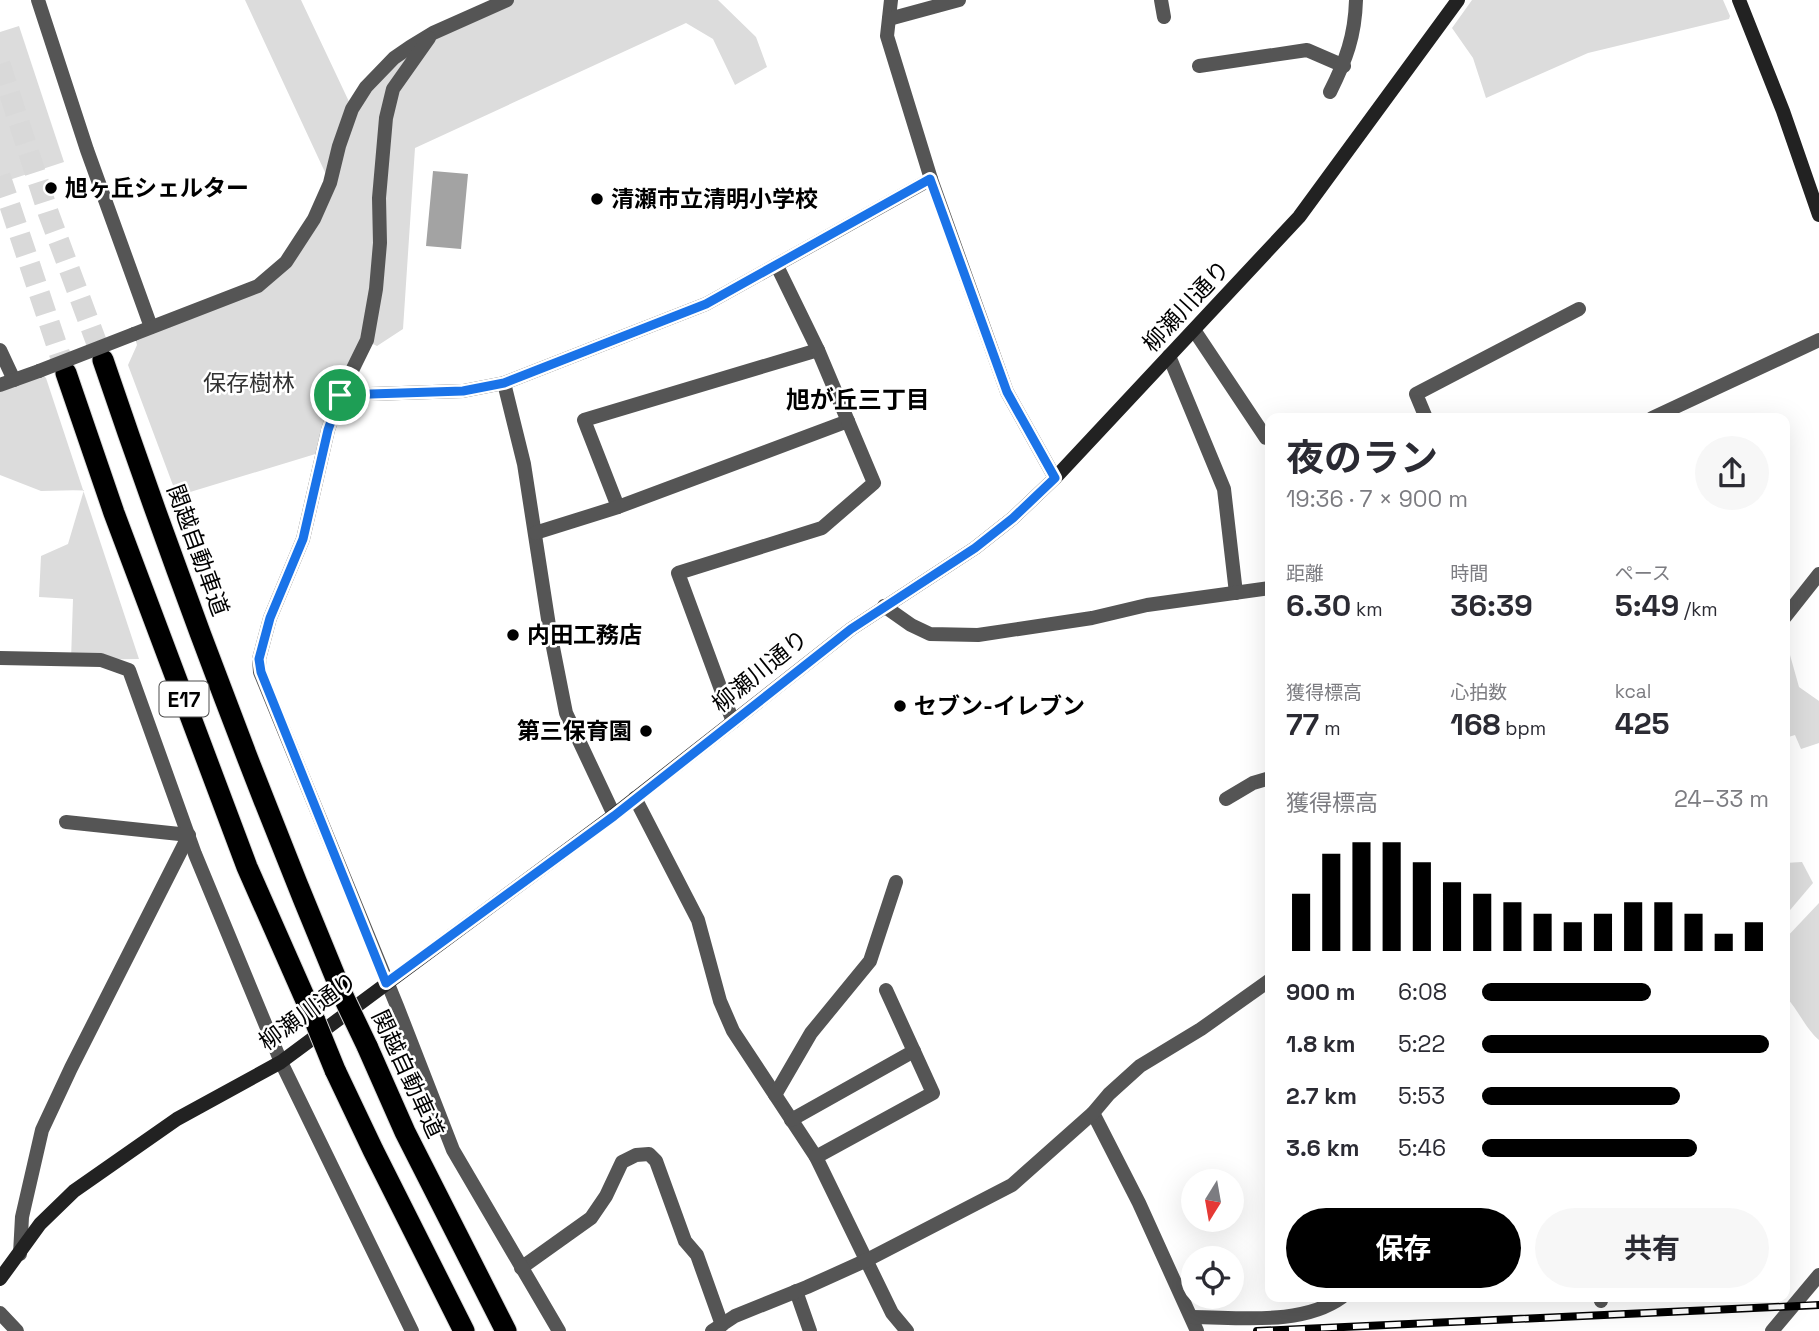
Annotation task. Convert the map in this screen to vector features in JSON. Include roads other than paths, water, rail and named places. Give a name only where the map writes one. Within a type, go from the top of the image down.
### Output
[{"type":"highway","name":"関越自動車道","points":[[103,360],[152,504],[274,830],[344,998],[405,1132],[506,1331]]},
{"type":"highway","name":"E17","points":[[66,373],[114,513],[247,867],[335,1070],[464,1331]]},
{"type":"street","points":[[38,0],[87,150],[151,327]]},
{"type":"street","points":[[0,350],[7,383],[258,286],[286,262],[308,230],[330,183],[352,109],[366,87],[394,58],[433,33],[507,0]]},
{"type":"street","points":[[891,0],[887,36],[930,179],[1007,392],[1055,478]]},
{"type":"street","points":[[889,19],[959,0]]},
{"type":"street","points":[[1161,0],[1164,17]]},
{"type":"street","points":[[1330,92],[1344,66],[1355,27],[1356,0]]},
{"type":"street","name":"柳瀬川通り","points":[[0,1279],[40,1224],[74,1191],[177,1119],[281,1062],[614,816],[818,653],[975,548],[1013,518],[1055,478],[1300,216],[1458,0]]},
{"type":"street","points":[[1739,0],[1783,111],[1819,215]]},
{"type":"street","points":[[433,33],[393,89],[386,118],[379,198],[380,243],[376,289],[367,340],[340,395],[328,430],[303,539],[270,618],[259,659],[261,672],[453,1150],[559,1331]]},
{"type":"street","points":[[1199,65],[1307,50],[1344,66]]},
{"type":"street","points":[[340,395],[463,391],[504,383],[706,304],[930,179]]},
{"type":"street","points":[[733,722],[678,573],[822,528],[874,483],[818,350],[777,266]]},
{"type":"street","points":[[1424,413],[1416,394],[1579,309]]},
{"type":"street","points":[[1194,330],[1265,436]]},
{"type":"street","points":[[1662,413],[1819,340]]},
{"type":"street","points":[[618,507],[584,420],[818,350]]},
{"type":"street","points":[[1169,356],[1224,489],[1236,593]]},
{"type":"street","points":[[504,383],[524,464],[550,632],[566,713],[614,816]]},
{"type":"street","points":[[535,533],[618,507],[848,421]]},
{"type":"street","points":[[1790,611],[1819,574]]},
{"type":"street","points":[[884,607],[930,634],[978,635],[1080,620],[1147,605],[1265,589]]},
{"type":"street","points":[[0,658],[101,660],[130,670],[189,835],[281,1062],[412,1331]]},
{"type":"street","points":[[1226,799],[1253,783],[1265,779]]},
{"type":"street","points":[[635,798],[698,920],[720,1001],[733,1031],[816,1157],[892,1313],[908,1331]]},
{"type":"street","points":[[66,822],[189,835]]},
{"type":"street","points":[[20,1254],[22,1217],[42,1130],[189,835]]},
{"type":"street","points":[[775,1095],[811,1032],[870,961],[896,882]]},
{"type":"street","points":[[521,1268],[591,1218],[606,1196],[622,1162],[636,1155],[649,1154],[656,1161],[685,1241],[697,1255],[717,1328],[735,1315],[867,1260],[1012,1185],[1093,1113],[1109,1094],[1140,1066],[1201,1029],[1265,984]]},
{"type":"street","points":[[816,1157],[933,1093],[886,990]]},
{"type":"street","points":[[791,1120],[914,1051]]},
{"type":"street","points":[[1093,1113],[1139,1203],[1195,1324],[1311,1314],[1333,1302]]},
{"type":"street","points":[[1772,1331],[1819,1275]]},
{"type":"street","points":[[796,1291],[810,1331]]},
{"type":"street","points":[[0,1313],[17,1331]]},
{"type":"tunnel","points":[[0,64],[48,212],[103,360]]},
{"type":"tunnel","points":[[0,176],[66,373]]},
{"type":"railway","points":[[1257,1331],[1819,1305]]},
{"type":"place","name":"旭ヶ丘シェルター","points":[[51,188]]},
{"type":"place","name":"清瀬市立清明小学校","points":[[597,199]]},
{"type":"place","name":"内田工務店","points":[[513,635]]},
{"type":"place","name":"セブン-イレブン","points":[[900,706]]},
{"type":"place","name":"第三保育園","points":[[646,731]]},
{"type":"district","name":"旭が丘三丁目","points":[[858,399]]},
{"type":"park label","name":"保存樹林","points":[[249,383]]}]
